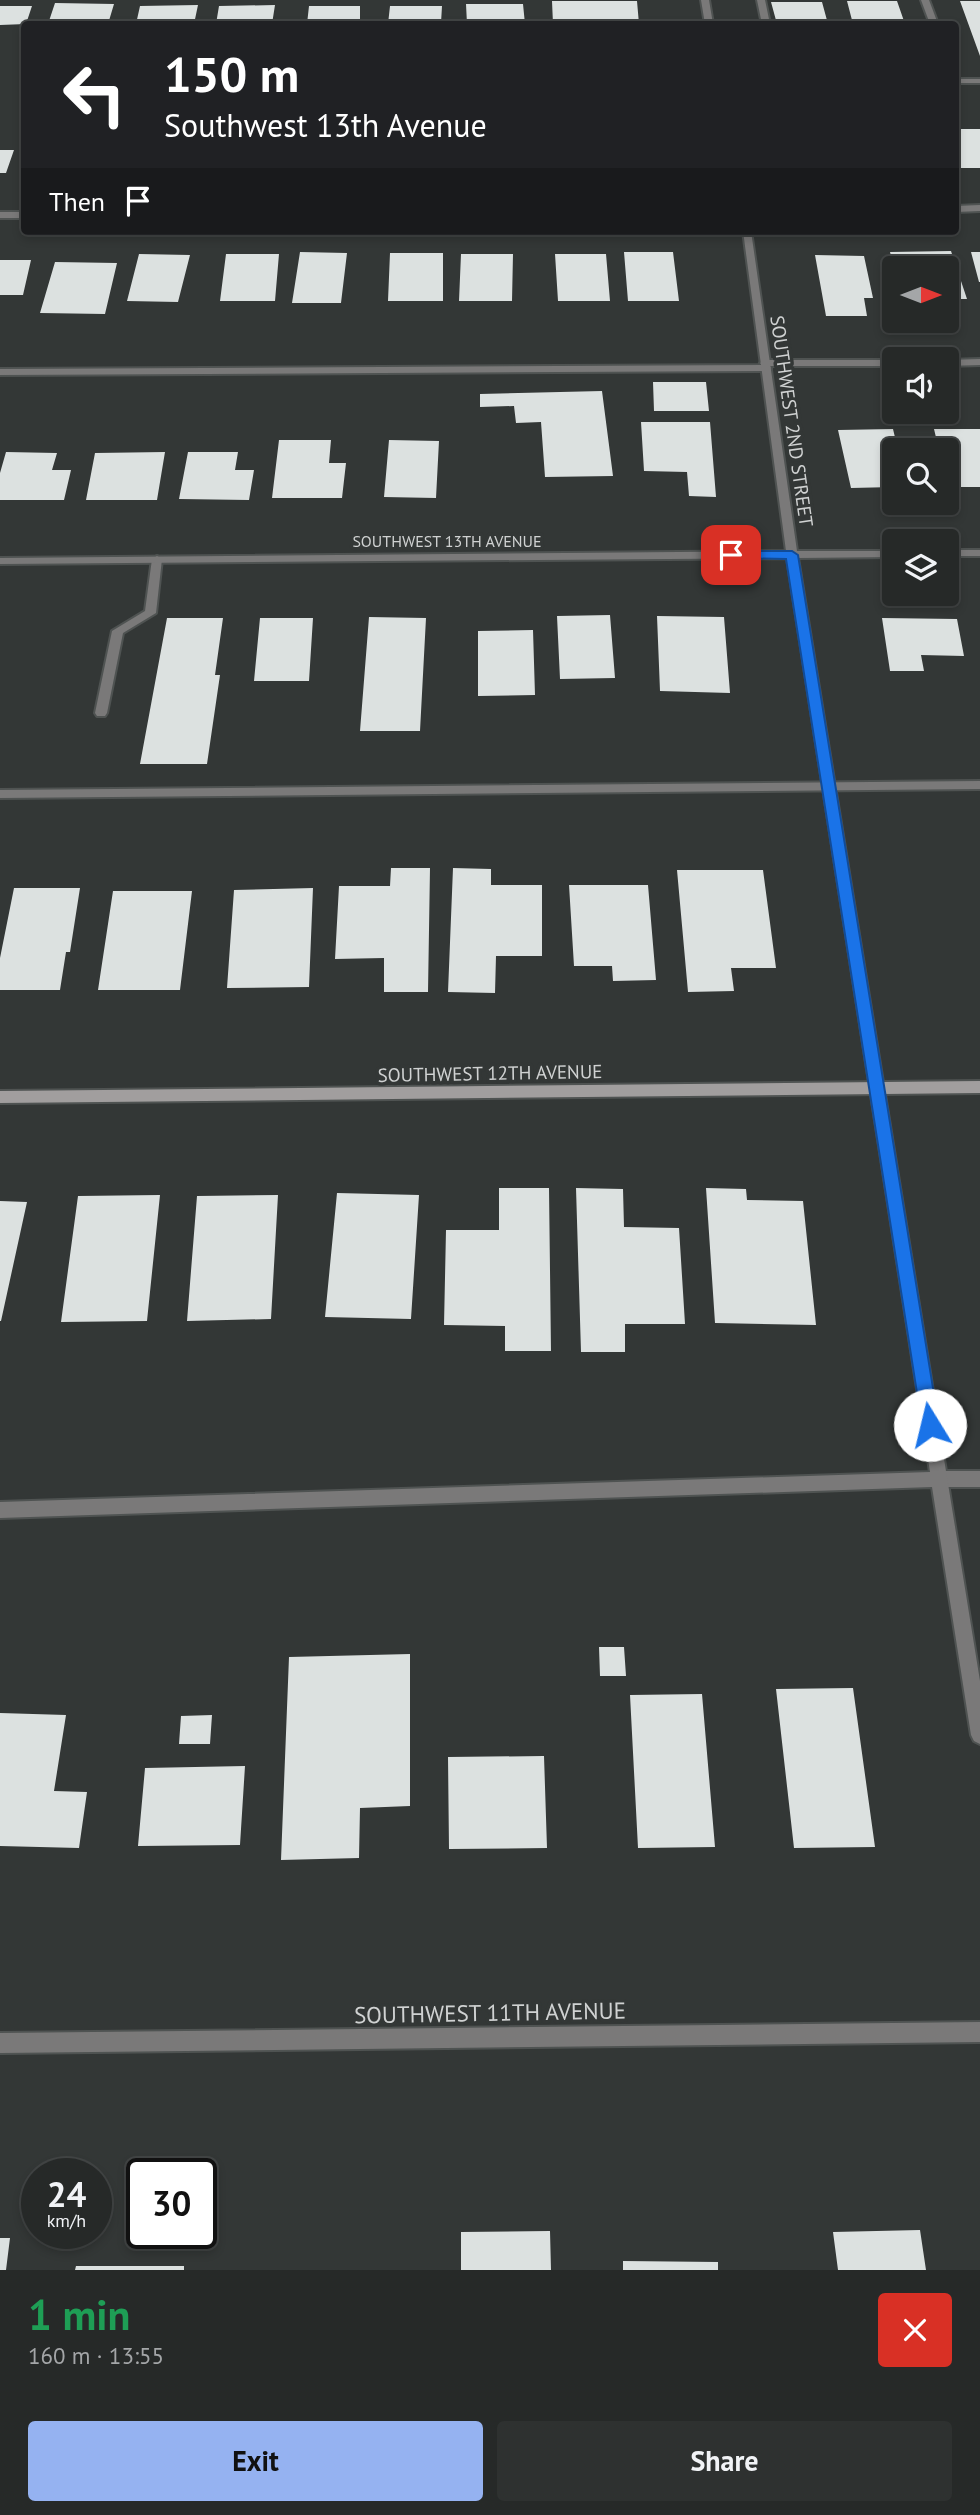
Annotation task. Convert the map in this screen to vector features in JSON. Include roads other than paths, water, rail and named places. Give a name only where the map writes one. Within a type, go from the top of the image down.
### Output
[{"type":"street","points":[[705,0],[708,21]]},
{"type":"street","points":[[761,0],[765,21]]},
{"type":"street","points":[[926,0],[933,21]]},
{"type":"street","points":[[959,81],[980,81]]},
{"type":"street","points":[[959,209],[980,208]]},
{"type":"street","points":[[0,215],[21,215]]},
{"type":"street","name":"SOUTHWEST 2ND STREET","points":[[748,235],[792,555],[980,1735]]},
{"type":"street","points":[[959,363],[980,362]]},
{"type":"street","points":[[0,372],[882,363]]},
{"type":"street","points":[[959,553],[980,553]]},
{"type":"street","name":"SOUTHWEST 13TH AVENUE","points":[[0,561],[882,554]]},
{"type":"street","points":[[101,713],[118,631],[150,613],[157,559]]},
{"type":"street","points":[[0,794],[980,785]]},
{"type":"street","name":"SOUTHWEST 12TH AVENUE","points":[[0,1097],[980,1087]]},
{"type":"street","points":[[0,1510],[980,1479]]},
{"type":"street","name":"SOUTHWEST 11TH AVENUE","points":[[0,2043],[980,2032]]}]
